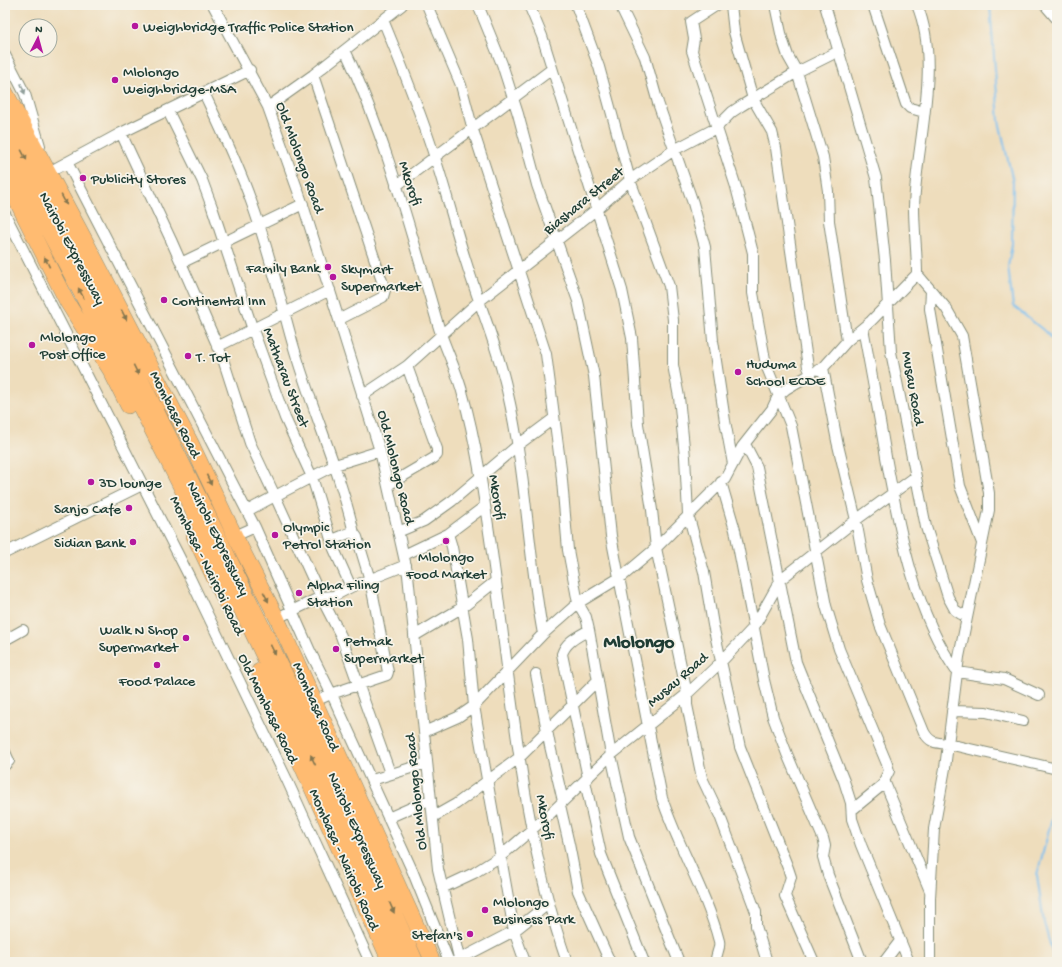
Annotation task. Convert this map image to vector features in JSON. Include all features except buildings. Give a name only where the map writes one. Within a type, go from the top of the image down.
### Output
[{"type":"highway","name":"Mombasa Road","points":[[5,92],[191,443],[235,536],[277,618],[433,962]]},
{"type":"highway","name":"Nairobi Expressway","points":[[5,121],[112,321],[218,536],[325,756],[416,962]]},
{"type":"highway","name":"Nairobi Expressway","points":[[5,150],[121,368],[218,561],[329,794],[403,962]]},
{"type":"highway","name":"Mombasa - Nairobi Road","points":[[5,178],[67,302],[110,370],[174,496],[267,687],[390,962]]},
{"type":"street","name":"Old Mlolongo Road","points":[[213,5],[250,70],[268,107],[303,204],[380,451],[405,560],[438,868],[456,962]]},
{"type":"street","points":[[268,107],[345,50],[402,5]]},
{"type":"street","points":[[427,5],[462,85],[473,130],[546,354],[551,384],[553,419],[561,469],[568,550],[578,603],[586,617],[589,630],[628,837],[680,962]]},
{"type":"street","points":[[478,5],[502,64],[537,185],[578,301],[594,376],[611,536],[662,798],[671,824],[707,904],[720,944],[716,962]]},
{"type":"street","points":[[529,5],[542,36],[622,290],[632,338],[638,424],[652,510],[656,548],[702,778],[720,816],[756,912],[756,926],[767,962]]},
{"type":"street","points":[[576,5],[599,67],[630,180],[669,286],[673,320],[672,365],[678,396],[685,457],[688,514],[704,572],[721,662],[740,747],[788,868],[791,877],[785,896],[814,962]]},
{"type":"street","points":[[620,5],[645,57],[658,103],[693,203],[705,247],[708,265],[713,341],[733,464]]},
{"type":"street","points":[[717,5],[690,24],[694,36],[692,51],[736,187],[753,253],[753,293],[766,366],[792,426],[826,606],[839,649],[887,764],[889,771],[885,779],[885,783],[930,891]]},
{"type":"street","points":[[731,5],[734,32],[753,99],[772,132],[776,148],[808,368],[811,374]]},
{"type":"street","points":[[775,5],[782,38],[788,56],[797,72],[823,156],[829,221],[847,341]]},
{"type":"street","name":"Musau Road","points":[[825,5],[876,178],[885,260],[891,352],[926,527],[948,597],[955,610],[961,614],[967,615]]},
{"type":"street","points":[[873,5],[906,104],[910,108],[924,112]]},
{"type":"street","points":[[917,5],[926,34],[927,60],[924,112],[914,207],[917,274],[946,308],[962,336],[989,493],[989,510],[967,615],[957,672],[948,744],[934,829],[930,891],[930,962]]},
{"type":"street","points":[[1045,5],[1057,19]]},
{"type":"street","points":[[383,20],[413,93],[435,157],[478,302],[494,344],[507,389],[518,445],[533,561],[535,593],[543,634]]},
{"type":"street","name":"Mkorofi","points":[[345,50],[356,74],[396,186],[442,335],[463,393],[485,506],[520,757],[548,904],[567,962]]},
{"type":"street","name":"Biashara Street","points":[[362,396],[407,366],[478,302],[597,209],[630,180],[674,150],[716,128],[732,112],[753,99],[797,72],[839,51]]},
{"type":"street","points":[[5,55],[25,94],[46,167],[67,162],[121,133],[250,70]]},
{"type":"street","points":[[396,186],[473,130],[552,69]]},
{"type":"street","points":[[313,74],[385,290],[383,297],[375,303],[340,319]]},
{"type":"street","name":"Matharau Street","points":[[204,93],[244,181],[285,311],[292,340],[322,434],[335,465],[354,533],[357,537],[370,580],[388,672],[387,675],[358,685]]},
{"type":"street","name":"Matharau Street","points":[[168,111],[202,180],[253,330],[285,418],[312,477],[332,540],[351,587]]},
{"type":"street","points":[[121,133],[152,197],[229,374],[250,443],[340,636],[390,773]]},
{"type":"street","points":[[67,162],[255,527],[310,651],[372,780],[388,818],[456,962],[514,930],[548,904]]},
{"type":"street","points":[[181,263],[303,204]]},
{"type":"street","name":"Old Mombasa Road","points":[[5,214],[188,576],[284,773],[370,962]]},
{"type":"street","points":[[424,732],[458,717],[474,706],[543,634],[578,603],[619,578],[656,548],[688,514],[722,482],[745,444],[772,409],[778,396],[786,389],[823,368],[847,341],[863,328],[917,274]]},
{"type":"street","points":[[217,347],[253,330],[285,311],[330,290]]},
{"type":"street","points":[[931,291],[930,309],[960,486],[982,543]]},
{"type":"street","points":[[863,328],[893,494],[904,544],[919,593],[942,651],[957,672],[1004,679],[1038,695]]},
{"type":"street","points":[[388,484],[437,455],[437,449],[407,366]]},
{"type":"street","points":[[823,368],[837,441],[856,520],[867,580],[880,625],[928,740],[934,743],[948,744],[1038,766],[1057,769]]},
{"type":"street","points":[[398,532],[424,521],[518,445],[553,419]]},
{"type":"street","points":[[745,444],[757,467],[781,579],[796,662],[842,775],[851,803],[852,819],[861,845],[909,962]]},
{"type":"street","points":[[247,511],[335,465],[380,451]]},
{"type":"street","name":"Musau Road","points":[[442,888],[474,874],[501,856],[562,803],[586,779],[647,725],[686,694],[721,662],[754,627],[781,579],[856,520],[915,478]]},
{"type":"street","points":[[722,482],[735,530],[764,680],[774,717],[787,754],[823,838],[825,846],[823,857],[828,875],[862,962]]},
{"type":"street","points":[[5,553],[142,485]]},
{"type":"street","points":[[277,618],[321,597],[334,596],[351,587],[370,580],[448,534],[485,506]]},
{"type":"street","points":[[235,536],[255,527]]},
{"type":"street","points":[[332,540],[349,533],[354,533]]},
{"type":"street","points":[[448,534],[452,547],[463,607],[468,639],[474,706],[514,930],[525,962]]},
{"type":"street","points":[[414,636],[463,607],[496,581]]},
{"type":"street","points":[[5,640],[23,630]]},
{"type":"street","points":[[589,630],[570,642],[564,648],[562,654],[573,704],[601,854],[644,962]]},
{"type":"street","points":[[536,674],[578,891],[610,962]]},
{"type":"street","points":[[432,817],[456,804],[520,757],[598,680]]},
{"type":"street","points":[[315,701],[358,685]]},
{"type":"street","points":[[952,711],[986,712],[1023,721]]},
{"type":"street","points":[[5,752],[9,761],[5,765]]},
{"type":"street","points":[[372,780],[390,773],[427,763]]},
{"type":"street","points":[[852,810],[885,783]]},
{"type":"street","points":[[388,818],[431,799]]},
{"type":"street","points":[[884,962],[900,941]]},
{"type":"waterway","points":[[990,5],[999,121],[1013,182],[1012,244],[1008,267],[1013,306],[1047,333],[1057,345]]},
{"type":"waterway","points":[[1053,765],[1057,747]]},
{"type":"waterway","points":[[1052,772],[1050,785],[1054,811],[1037,875],[1044,923],[1055,962]]},
{"type":"place","name":"Weighbridge Traffic Police Station","points":[[135,26]]},
{"type":"place","name":"Mlolongo Weighbridge-MSA","points":[[115,80]]},
{"type":"place","name":"Publicity Stores","points":[[83,178]]},
{"type":"place","name":"Family Bank","points":[[328,267]]},
{"type":"place","name":"Skymart Supermarket","points":[[333,277]]},
{"type":"place","name":"Continental Inn","points":[[164,300]]},
{"type":"place","name":"Mlolongo Post Office","points":[[32,345]]},
{"type":"place","name":"T. Tot","points":[[188,356]]},
{"type":"place","name":"Huduma School ECDE","points":[[738,372]]},
{"type":"place","name":"3D lounge","points":[[91,482]]},
{"type":"place","name":"Sanjo Cafe","points":[[129,508]]},
{"type":"place","name":"Olympic Petrol Station","points":[[275,535]]},
{"type":"place","name":"Mlolongo Food Market","points":[[446,541]]},
{"type":"place","name":"Sidian Bank","points":[[133,542]]},
{"type":"place","name":"Alpha Filing Station","points":[[299,593]]},
{"type":"place","name":"Walk N Shop Supermarket","points":[[186,638]]},
{"type":"place","name":"Petmak Supermarket","points":[[336,649]]},
{"type":"place","name":"Food Palace","points":[[157,665]]},
{"type":"place","name":"Mlolongo Business Park","points":[[485,910]]},
{"type":"place","name":"Stefan's","points":[[470,934]]},
{"type":"district","name":"Mlolongo","points":[[639,640]]}]
